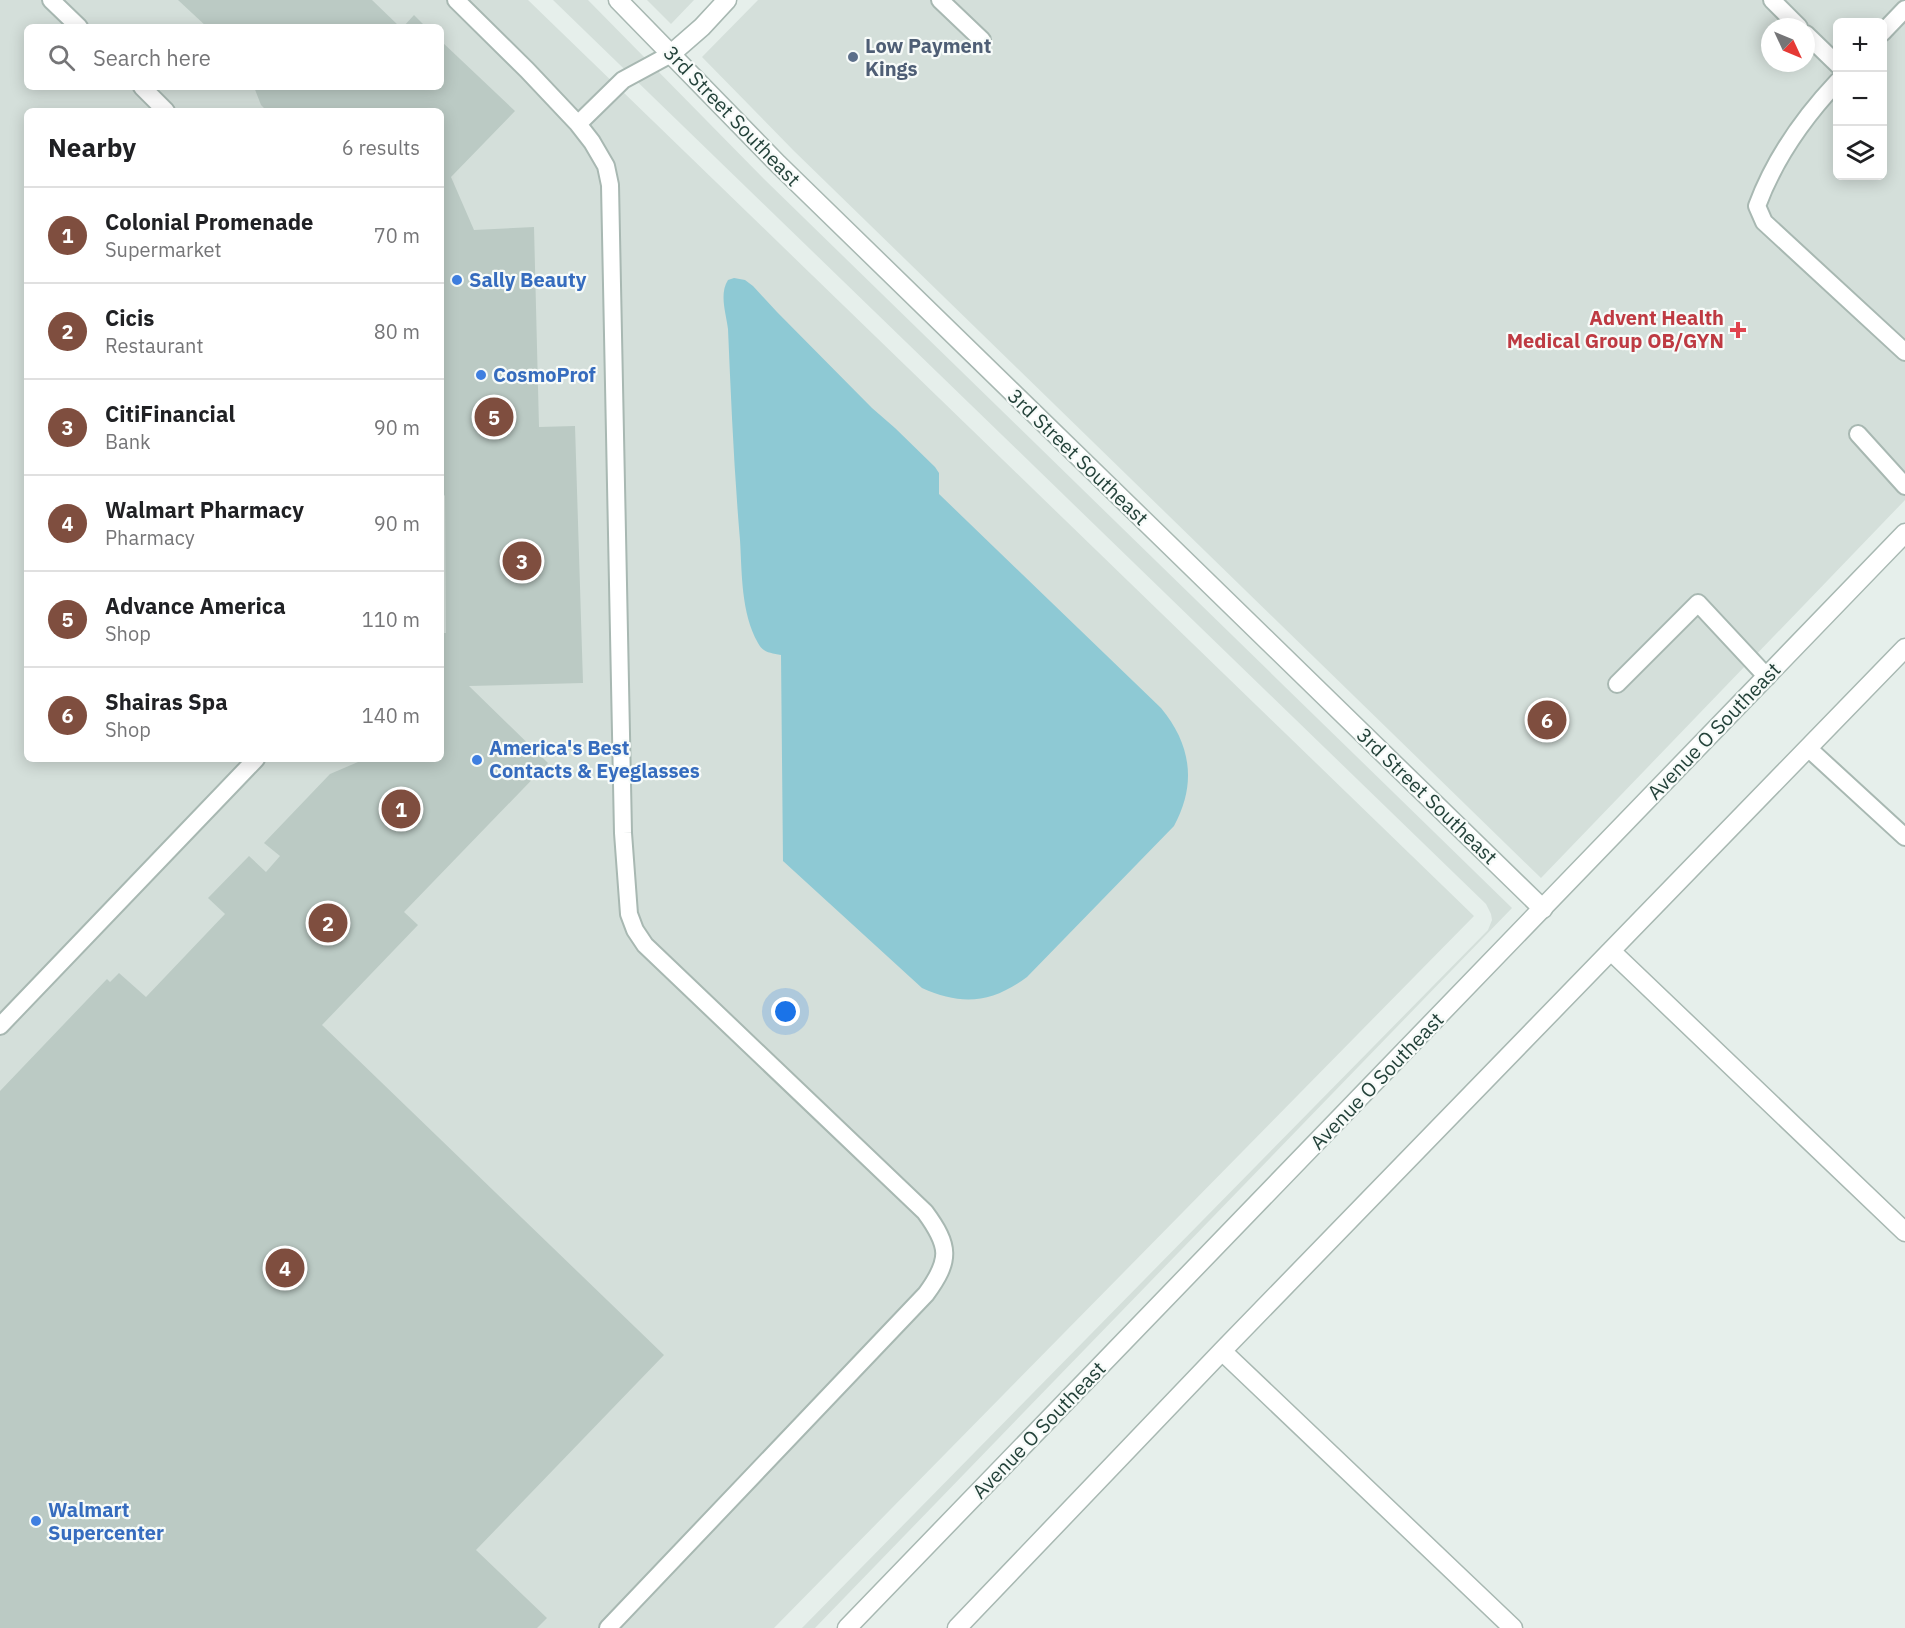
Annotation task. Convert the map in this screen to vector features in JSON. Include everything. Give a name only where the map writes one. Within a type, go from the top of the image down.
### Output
[{"type":"street","name":"3rd Street Southeast","points":[[618,0],[778,164],[1543,909]]},
{"type":"street","points":[[671,54],[702,27],[727,0]]},
{"type":"street","name":"Avenue O Southeast","points":[[847,1628],[1905,533]]},
{"type":"street","points":[[957,1628],[1222,1351],[1905,648]]},
{"type":"street","points":[[1611,951],[1905,1232]]},
{"type":"street","points":[[1222,1351],[1514,1628]]},
{"type":"lane","points":[[51,0],[77,24]]},
{"type":"lane","points":[[456,0],[527,69],[578,124],[606,166],[610,185],[623,833],[629,914],[635,930],[645,945],[925,1212],[939,1231],[945,1254],[940,1275],[926,1294],[608,1628]]},
{"type":"lane","points":[[940,0],[982,40]]},
{"type":"lane","points":[[1772,0],[1790,18]]},
{"type":"lane","points":[[1887,28],[1905,9]]},
{"type":"lane","points":[[1815,43],[1833,60]]},
{"type":"lane","points":[[578,124],[623,80],[671,54]]},
{"type":"lane","points":[[1833,86],[1815,105],[1767,178],[1757,206],[1764,222],[1905,352]]},
{"type":"lane","points":[[145,90],[163,108]]},
{"type":"lane","points":[[1858,434],[1905,486]]},
{"type":"lane","points":[[1617,684],[1698,603],[1767,677]]},
{"type":"lane","points":[[1808,748],[1905,837]]},
{"type":"lane","points":[[0,1026],[253,762]]},
{"type":"shaded area","points":[[0,0],[528,0],[1474,916],[774,1628],[0,1628]]},
{"type":"shaded area","points":[[553,0],[588,0],[764,179],[1512,908],[815,1628],[802,1628],[1488,930],[1492,920],[1486,904]]},
{"type":"shaded area","points":[[647,0],[694,0],[671,24]]},
{"type":"shaded area","points":[[758,0],[1905,0],[1905,500],[1541,878],[793,150],[702,57]]},
{"type":"water","points":[[734,278],[745,280],[753,286],[872,408],[935,467],[939,473],[939,494],[1161,708],[1179,736],[1184,750],[1188,780],[1186,795],[1174,826],[1027,977],[1014,986],[989,997],[950,998],[922,988],[783,861],[781,655],[765,651],[758,643],[748,619],[742,579],[728,329],[724,297],[725,285],[728,280]]},
{"type":"building","points":[[178,0],[372,0],[397,24],[204,24]]},
{"type":"building","points":[[414,15],[423,24],[406,24]]},
{"type":"building","points":[[444,44],[515,111],[451,177],[474,230],[534,227],[539,427],[575,426],[583,683],[469,686],[548,763],[404,912],[418,925],[322,1025],[664,1355],[476,1550],[547,1618],[537,1628],[0,1628],[0,1091],[107,979],[110,982],[119,973],[146,997],[225,914],[208,898],[249,856],[266,872],[280,856],[264,843],[330,774],[358,762],[444,762],[444,633],[446,633],[444,108],[264,108],[255,90],[444,90]]},
{"type":"place","name":"Low Payment Kings","points":[[853,57]]},
{"type":"place","name":"Sally Beauty","points":[[457,280]]},
{"type":"place","name":"Advent Health Medical Group OB/GYN","points":[[1738,330]]},
{"type":"place","name":"CosmoProf","points":[[481,375]]},
{"type":"place","name":"Advance America","points":[[494,417]]},
{"type":"place","name":"CitiFinancial","points":[[522,561]]},
{"type":"place","name":"Shairas Spa","points":[[1547,720]]},
{"type":"place","name":"America's Best Contacts & Eyeglasses","points":[[477,760]]},
{"type":"place","name":"Colonial Promenade","points":[[401,809]]},
{"type":"place","name":"Cicis","points":[[328,923]]},
{"type":"place","name":"Walmart Pharmacy","points":[[285,1268]]},
{"type":"place","name":"Walmart Supercenter","points":[[36,1521]]}]
